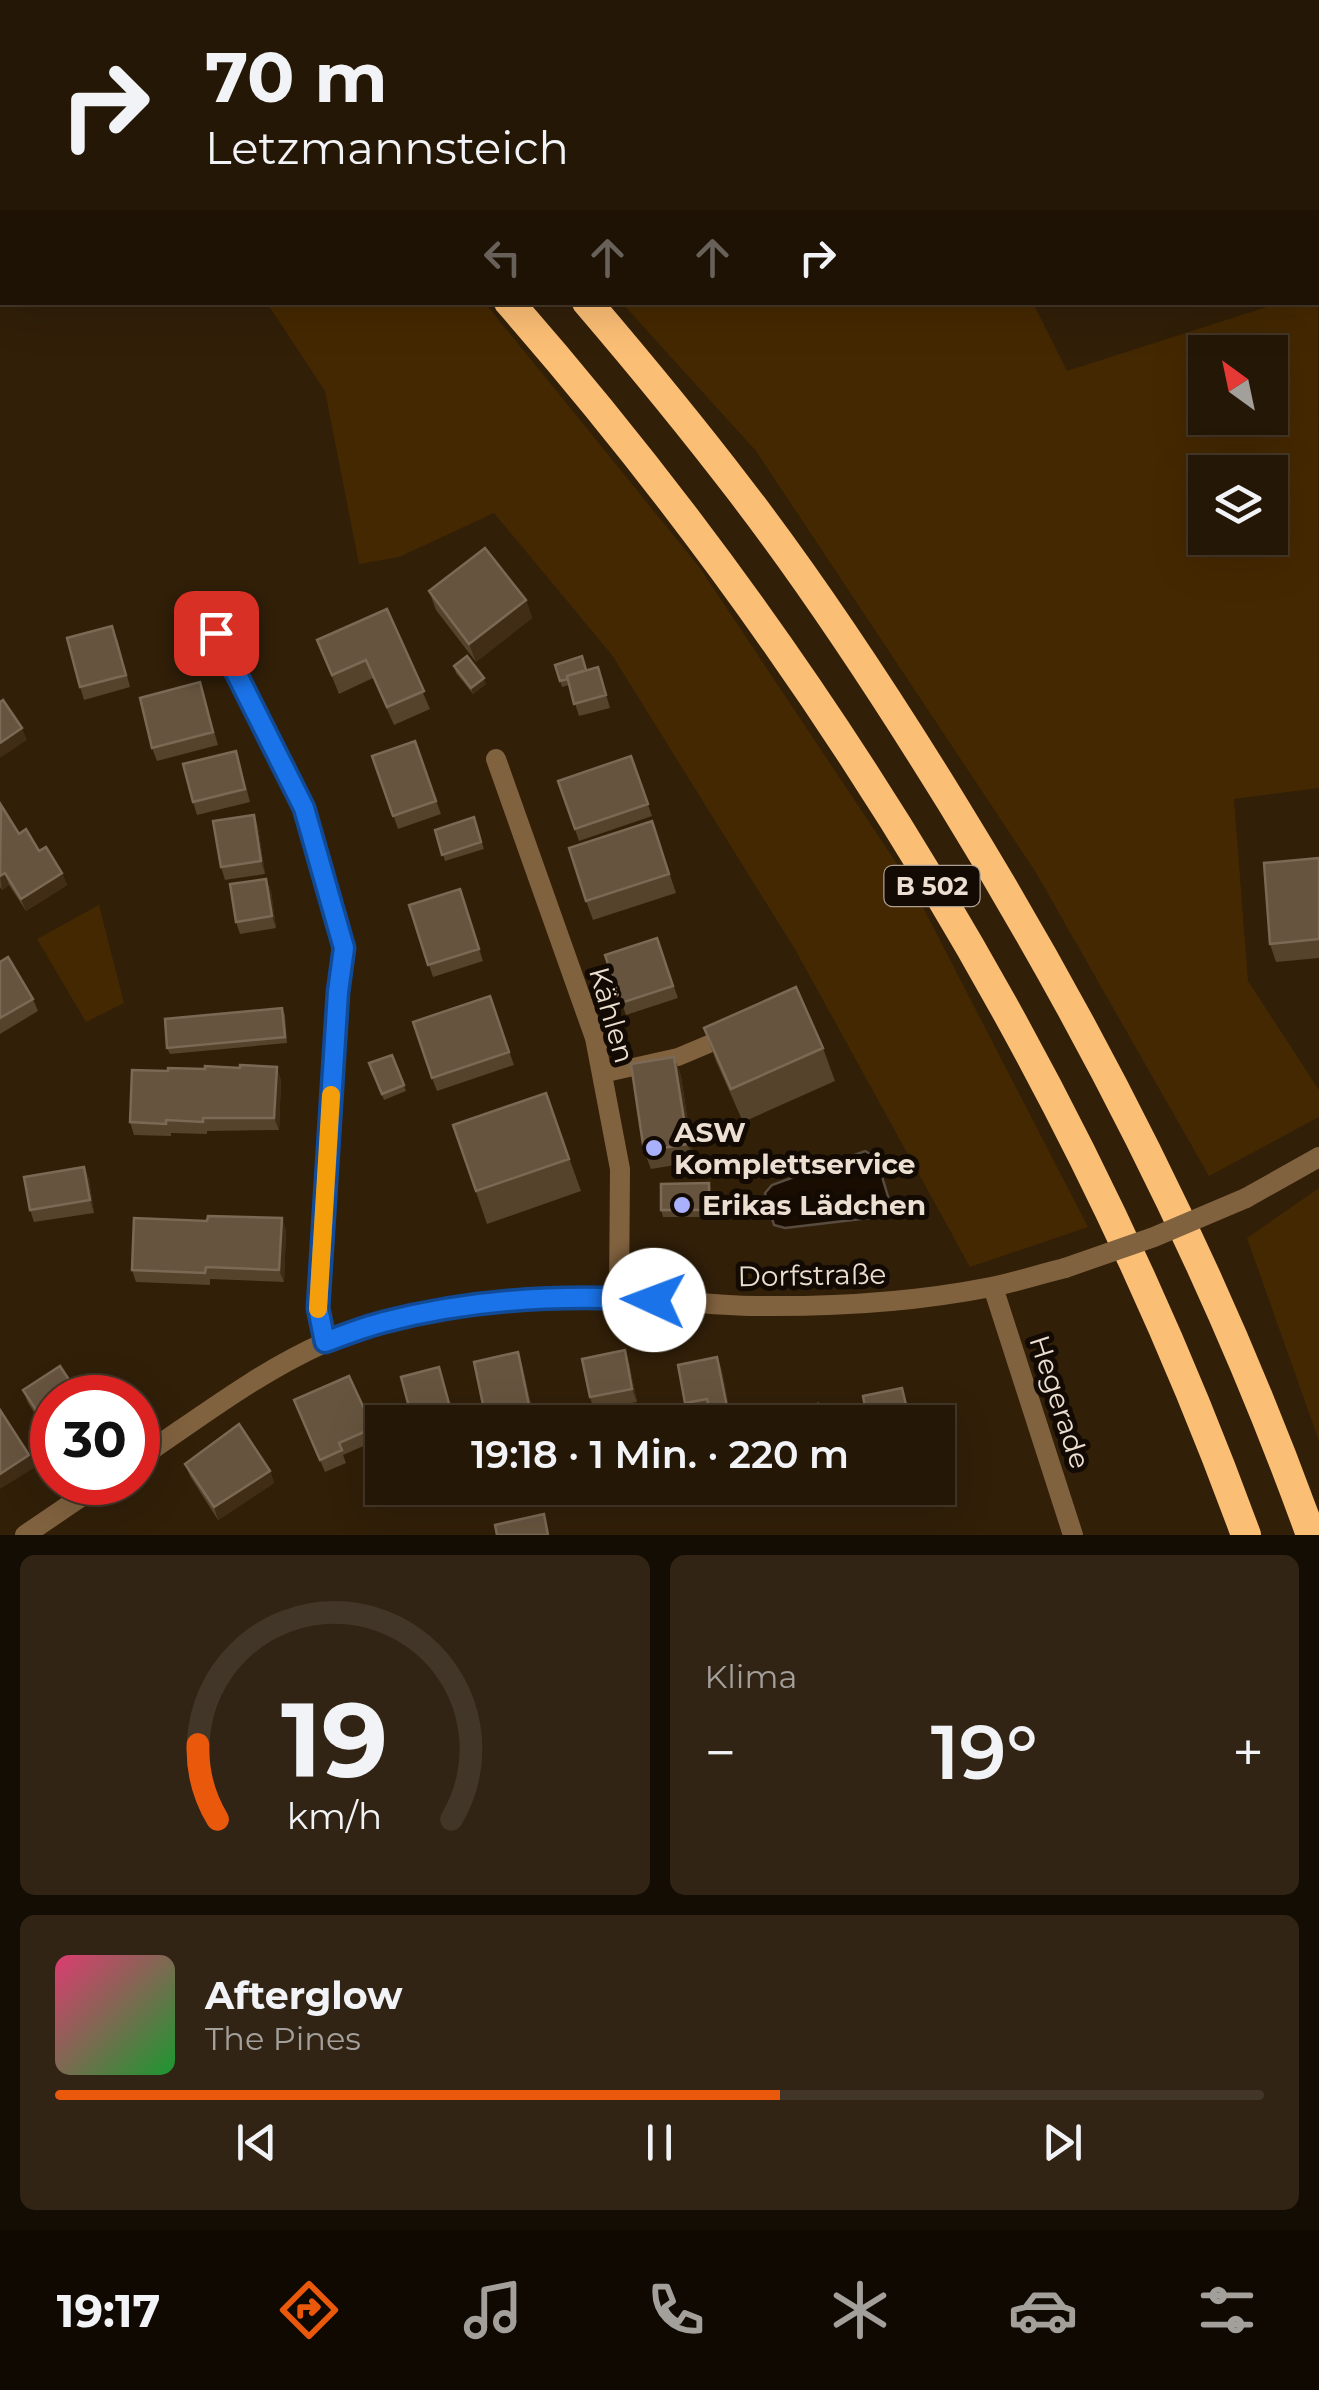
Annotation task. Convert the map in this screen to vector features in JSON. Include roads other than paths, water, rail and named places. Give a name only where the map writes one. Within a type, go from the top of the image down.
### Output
[{"type":"highway","name":"B 502","points":[[512,305],[581,385],[801,679],[957,926],[1016,1030],[1102,1198],[1151,1302],[1246,1535]]},
{"type":"highway","name":"B 502","points":[[590,305],[741,491],[852,646],[1007,892],[1091,1042],[1190,1242],[1282,1455],[1310,1535]]},
{"type":"street","points":[[216,633],[304,808],[344,948],[336,1012],[318,1308],[325,1342]]},
{"type":"street","name":"Kählen","points":[[496,759],[595,1038],[620,1170],[619,1297]]},
{"type":"street","name":"Dorfstraße","points":[[160,1444],[262,1375],[325,1342],[383,1322],[518,1299],[619,1297],[756,1306],[894,1301],[993,1286],[1064,1268],[1154,1238],[1246,1198],[1319,1157]]},
{"type":"street","name":"Hegerade","points":[[993,1286],[1074,1535]]},
{"type":"street","points":[[26,1535],[70,1505]]},
{"type":"lane","points":[[602,1074],[678,1057],[716,1041]]},
{"type":"place","name":"ASW Komplettservice","points":[[654,1148]]},
{"type":"place","name":"Erikas Lädchen","points":[[682,1205]]}]
